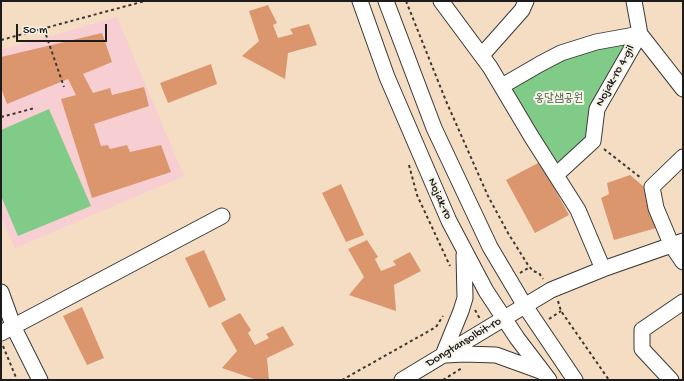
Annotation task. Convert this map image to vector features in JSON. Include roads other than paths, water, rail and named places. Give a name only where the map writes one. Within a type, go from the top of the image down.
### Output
[{"type":"street","name":"Nojak-ro","points":[[360,1],[387,77],[416,149],[449,221],[486,291],[517,338],[546,376]]},
{"type":"street","name":"Nojak-ro","points":[[386,1],[434,128],[487,242],[525,306],[575,380]]},
{"type":"street","points":[[441,1],[482,56],[502,86],[578,210],[602,269]]},
{"type":"street","points":[[482,56],[522,10],[526,1]]},
{"type":"street","name":"Nojak-ro 4-gil","points":[[634,1],[640,34],[683,89]]},
{"type":"street","name":"Nojak-ro 4-gil","points":[[502,86],[540,64],[568,51],[596,42],[640,34]]},
{"type":"street","name":"Nojak-ro 4-gil","points":[[556,175],[593,141],[597,109],[640,34]]},
{"type":"street","points":[[683,157],[652,187],[656,208],[678,243],[683,262]]},
{"type":"street","points":[[8,331],[222,216]]},
{"type":"street","points":[[487,242],[481,255],[473,254],[464,250],[465,298],[461,312],[443,356],[464,354],[496,355],[546,376]]},
{"type":"street","points":[[525,306],[551,290],[602,269],[678,243]]},
{"type":"street","points":[[1,292],[8,331],[40,380]]},
{"type":"street","points":[[671,380],[642,349],[642,330],[683,302]]},
{"type":"street","name":"Dongtansolbit-ro","points":[[402,380],[525,306]]},
{"type":"street","points":[[546,376],[540,363],[545,357],[553,356],[562,361]]},
{"type":"park label","name":"옹달샘공원","points":[[559,99]]}]
